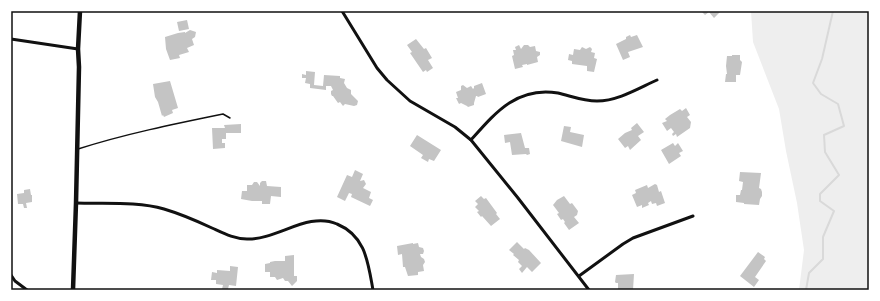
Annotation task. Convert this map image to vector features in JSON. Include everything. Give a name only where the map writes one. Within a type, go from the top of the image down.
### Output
[{"type":"main road","points":[[73,290],[78,149],[78,49],[80,11]]},
{"type":"street","points":[[342,11],[377,68],[398,91],[417,105],[455,127],[471,140],[514,192],[589,290]]},
{"type":"street","points":[[11,39],[78,49]]},
{"type":"street","points":[[471,140],[502,107],[510,101],[524,95],[543,92],[556,93],[578,99],[598,101],[617,97],[657,80]]},
{"type":"street","points":[[76,203],[137,204],[164,208],[227,235],[242,239],[257,240],[303,224],[315,221],[328,221],[345,228],[355,237],[364,249],[373,290]]},
{"type":"street","points":[[579,276],[633,238],[693,216]]},
{"type":"street","points":[[11,275],[15,281],[27,290]]},
{"type":"lane","points":[[78,149],[170,125],[223,114],[230,118]]},
{"type":"shaded area","points":[[751,11],[869,11],[869,290],[799,290],[804,250],[797,203],[779,109],[753,42]]},
{"type":"building","points":[[701,11],[721,11],[714,18],[709,12],[705,15]]},
{"type":"building","points":[[187,20],[189,29],[179,31],[177,22]]},
{"type":"building","points":[[190,30],[196,32],[195,37],[192,39],[194,45],[187,48],[189,52],[179,55],[180,58],[170,60],[166,49],[165,37],[178,33],[185,33]]},
{"type":"building","points":[[630,35],[631,37],[637,35],[643,47],[628,52],[630,57],[623,60],[616,44],[626,39],[626,37]]},
{"type":"building","points":[[416,39],[424,49],[426,48],[432,58],[428,60],[433,68],[427,72],[426,70],[423,72],[410,53],[412,52],[407,45]]},
{"type":"building","points":[[519,45],[521,49],[524,45],[528,45],[530,47],[535,46],[536,51],[540,52],[540,55],[537,57],[538,62],[522,65],[523,67],[515,69],[512,56],[514,55],[513,50],[516,50],[515,47]]},
{"type":"building","points":[[582,47],[586,49],[590,47],[592,49],[591,52],[595,53],[594,58],[597,59],[594,72],[587,71],[587,66],[572,64],[572,61],[568,60],[569,54],[573,55],[574,49],[580,50]]},
{"type":"building","points":[[740,55],[740,60],[742,62],[740,75],[736,75],[736,82],[725,82],[727,74],[727,56]]},
{"type":"building","points":[[306,71],[315,72],[314,85],[323,86],[324,75],[340,76],[340,78],[345,79],[344,83],[347,88],[351,90],[351,94],[358,101],[357,105],[354,106],[345,104],[343,106],[340,102],[338,103],[331,94],[331,91],[333,90],[331,86],[326,86],[326,90],[310,88],[310,84],[305,83],[306,78],[302,78],[302,74],[306,75]]},
{"type":"building","points":[[170,81],[178,108],[172,110],[173,113],[164,117],[163,115],[162,116],[155,97],[153,84]]},
{"type":"building","points":[[482,83],[486,94],[478,97],[476,96],[474,105],[468,107],[461,103],[459,104],[456,98],[458,98],[456,92],[461,90],[461,86],[463,85],[467,88],[471,86],[473,89],[474,86]]},
{"type":"building","points":[[686,108],[690,115],[687,117],[691,122],[690,128],[677,137],[676,134],[673,136],[672,134],[674,132],[671,128],[667,131],[662,123],[667,121],[665,119],[670,115],[680,109],[682,111]]},
{"type":"building","points":[[637,123],[644,132],[638,136],[641,140],[630,150],[628,146],[625,148],[618,139],[625,133],[632,130],[631,128]]},
{"type":"building","points":[[241,124],[241,133],[226,133],[226,139],[222,139],[222,143],[225,143],[225,148],[213,149],[212,128],[225,128],[224,125]]},
{"type":"building","points":[[564,126],[571,127],[570,132],[584,135],[582,147],[561,141]]},
{"type":"building","points":[[521,133],[525,148],[529,148],[530,154],[512,155],[510,142],[505,143],[504,135]]},
{"type":"building","points":[[417,135],[441,150],[434,161],[429,159],[428,162],[421,158],[423,155],[410,146]]},
{"type":"building","points":[[673,143],[675,146],[678,143],[683,151],[679,153],[681,156],[669,164],[661,150]]},
{"type":"building","points":[[355,170],[363,174],[360,181],[364,180],[366,184],[363,188],[371,192],[369,198],[373,200],[370,206],[351,197],[352,194],[349,193],[345,201],[337,197],[347,175],[352,177]]},
{"type":"building","points":[[740,172],[761,173],[759,188],[761,189],[762,196],[759,205],[736,202],[736,195],[740,195],[742,190],[743,182],[739,181]]},
{"type":"building","points":[[262,181],[266,181],[267,186],[281,187],[281,197],[271,196],[270,204],[262,204],[262,201],[241,199],[242,191],[247,191],[247,185],[252,185],[254,182],[257,182],[260,186]]},
{"type":"building","points":[[655,184],[657,185],[659,192],[661,191],[665,203],[657,206],[656,203],[652,204],[651,201],[648,203],[649,205],[642,208],[642,205],[637,207],[632,195],[636,193],[635,190],[647,185],[648,188]]},
{"type":"building","points":[[30,189],[32,202],[26,203],[27,208],[24,208],[23,204],[18,204],[17,194],[24,193],[24,190]]},
{"type":"building","points":[[481,196],[484,199],[486,198],[500,219],[491,226],[482,216],[481,217],[477,212],[479,211],[475,207],[478,204],[475,201]]},
{"type":"building","points":[[564,196],[578,211],[577,215],[574,217],[579,223],[569,230],[563,219],[561,220],[557,214],[559,213],[553,205],[557,200]]},
{"type":"building","points":[[517,242],[524,249],[529,250],[541,263],[532,272],[527,267],[522,273],[519,269],[522,266],[518,262],[519,260],[509,250]]},
{"type":"building","points":[[418,243],[419,247],[423,248],[423,254],[420,254],[425,262],[423,265],[424,271],[418,272],[418,275],[408,276],[405,267],[403,267],[402,254],[398,255],[397,246]]},
{"type":"building","points":[[758,252],[765,257],[764,259],[766,261],[755,277],[759,280],[754,287],[740,276]]},
{"type":"building","points":[[294,255],[294,276],[297,276],[297,281],[292,286],[283,278],[277,280],[275,277],[270,277],[270,272],[265,272],[265,264],[275,261],[285,261],[285,256]]},
{"type":"building","points":[[230,266],[238,267],[236,286],[229,285],[228,289],[222,289],[223,285],[216,284],[216,280],[211,280],[212,272],[217,273],[217,270],[230,271]]},
{"type":"building","points":[[634,274],[633,290],[618,290],[618,283],[615,282],[616,275]]},
{"type":"waterway","points":[[806,290],[809,273],[823,259],[823,237],[834,211],[820,201],[820,194],[839,175],[825,152],[824,135],[844,126],[838,104],[821,94],[813,83],[822,59],[833,11]]}]
